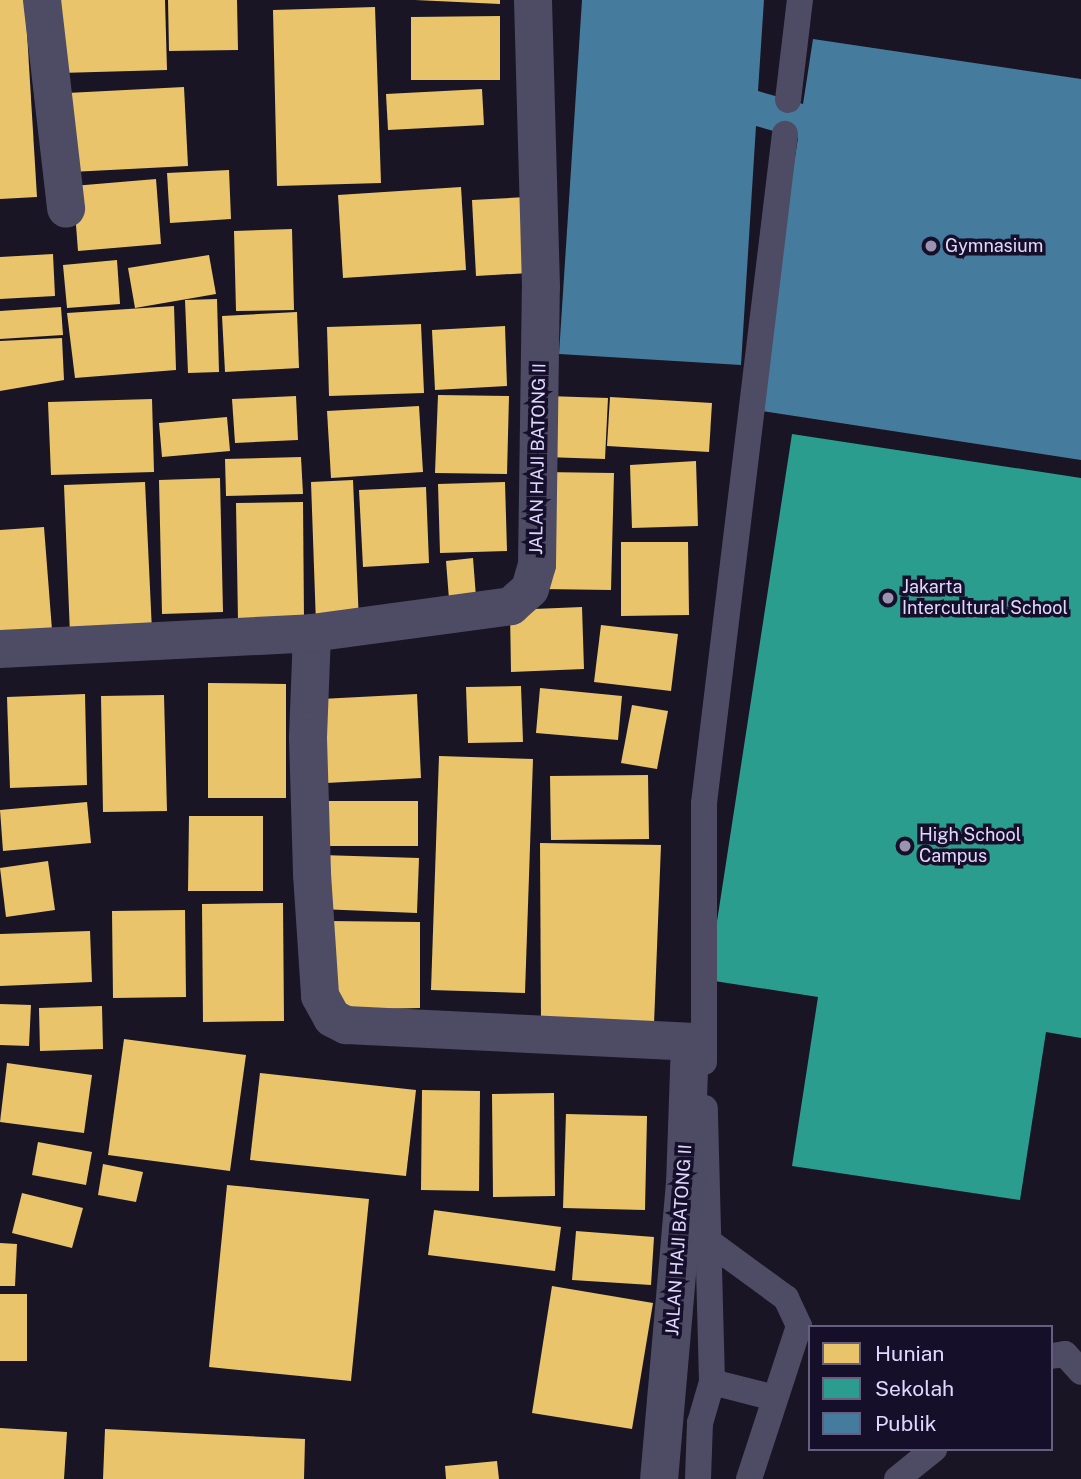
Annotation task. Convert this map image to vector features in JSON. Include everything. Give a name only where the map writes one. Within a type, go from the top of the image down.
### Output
[{"type":"street","points":[[43,0],[66,209]]},
{"type":"street","name":"JALAN HAJI BATONG II","points":[[0,649],[312,633],[511,606],[530,589],[537,565],[541,287],[533,0]]},
{"type":"street","name":"JALAN HAJI BATONG II","points":[[312,633],[308,738],[312,874],[320,996],[332,1018],[346,1025],[650,1043],[691,1042],[685,1183],[659,1479]]},
{"type":"lane","points":[[788,100],[800,0]]},
{"type":"lane","points":[[698,1479],[700,1423],[712,1381],[702,958],[705,803],[785,134]]},
{"type":"lane","points":[[708,1241],[795,1310],[799,1326],[749,1479]]},
{"type":"lane","points":[[1053,1356],[1065,1354],[1081,1372]]},
{"type":"lane","points":[[712,1381],[775,1398]]},
{"type":"lane","points":[[897,1479],[932,1451]]},
{"type":"building: Hunian","points":[[0,0],[25,0],[37,197],[0,199]]},
{"type":"building: Hunian","points":[[58,0],[165,0],[167,70],[60,73]]},
{"type":"building: Hunian","points":[[168,0],[237,0],[238,50],[169,51]]},
{"type":"building: Hunian","points":[[415,0],[500,0],[500,4]]},
{"type":"building: Hunian","points":[[375,7],[381,183],[277,186],[273,10]]},
{"type":"building: Hunian","points":[[500,16],[500,80],[411,80],[411,17]]},
{"type":"building: Hunian","points":[[184,87],[188,166],[71,172],[67,93]]},
{"type":"building: Hunian","points":[[482,89],[484,125],[388,130],[386,94]]},
{"type":"building: Hunian","points":[[229,170],[231,219],[170,223],[167,173]]},
{"type":"building: Hunian","points":[[156,179],[161,244],[78,251],[73,186]]},
{"type":"building: Hunian","points":[[461,187],[466,270],[343,278],[338,195]]},
{"type":"building: Hunian","points":[[526,197],[530,273],[476,276],[472,200]]},
{"type":"building: Hunian","points":[[292,229],[294,310],[236,311],[234,231]]},
{"type":"building: Hunian","points":[[53,254],[55,296],[0,299],[0,257]]},
{"type":"building: Hunian","points":[[209,255],[216,294],[135,308],[128,268]]},
{"type":"building: Hunian","points":[[117,260],[120,304],[67,308],[63,265]]},
{"type":"building: Hunian","points":[[217,299],[219,372],[188,373],[185,300]]},
{"type":"building: Hunian","points":[[174,306],[176,370],[75,378],[67,313]]},
{"type":"building: Hunian","points":[[61,307],[63,335],[0,339],[0,311]]},
{"type":"building: Hunian","points":[[297,312],[299,368],[225,372],[222,316]]},
{"type":"building: Hunian","points":[[421,324],[424,393],[329,396],[327,327]]},
{"type":"building: Hunian","points":[[505,326],[507,386],[435,390],[432,330]]},
{"type":"building: Hunian","points":[[62,338],[64,380],[0,391],[0,341]]},
{"type":"building: Hunian","points":[[438,395],[509,396],[507,474],[435,473]]},
{"type":"building: Hunian","points":[[296,396],[298,440],[235,443],[232,399]]},
{"type":"building: Hunian","points":[[547,396],[608,398],[605,459],[545,457]]},
{"type":"building: Hunian","points":[[610,397],[712,403],[709,452],[607,446]]},
{"type":"building: Hunian","points":[[152,399],[154,472],[51,475],[48,402]]},
{"type":"building: Hunian","points":[[419,406],[423,472],[331,478],[327,411]]},
{"type":"building: Hunian","points":[[227,417],[230,451],[162,457],[159,423]]},
{"type":"building: Hunian","points":[[301,457],[303,494],[226,496],[225,459]]},
{"type":"building: Hunian","points":[[696,461],[698,526],[632,528],[630,465]]},
{"type":"building: Hunian","points":[[542,472],[614,473],[611,590],[541,589]]},
{"type":"building: Hunian","points":[[220,478],[223,612],[162,614],[159,480]]},
{"type":"building: Hunian","points":[[353,480],[359,622],[316,624],[311,482]]},
{"type":"building: Hunian","points":[[145,482],[152,631],[70,634],[64,485]]},
{"type":"building: Hunian","points":[[505,482],[507,551],[440,553],[438,484]]},
{"type":"building: Hunian","points":[[426,487],[429,563],[363,567],[359,490]]},
{"type":"building: Hunian","points":[[303,502],[304,619],[238,620],[236,503]]},
{"type":"building: Hunian","points":[[44,527],[52,630],[0,634],[0,530]]},
{"type":"building: Hunian","points":[[621,542],[688,542],[689,615],[621,616]]},
{"type":"building: Hunian","points":[[473,558],[476,597],[449,599],[446,561]]},
{"type":"building: Hunian","points":[[582,607],[584,669],[511,672],[510,610]]},
{"type":"building: Hunian","points":[[601,625],[678,634],[671,691],[594,682]]},
{"type":"building: Hunian","points":[[208,683],[286,684],[286,798],[208,798]]},
{"type":"building: Hunian","points":[[521,686],[523,742],[468,743],[466,687]]},
{"type":"building: Hunian","points":[[540,688],[622,696],[618,740],[536,733]]},
{"type":"building: Hunian","points":[[85,694],[87,785],[10,788],[7,697]]},
{"type":"building: Hunian","points":[[417,694],[421,778],[326,783],[321,699]]},
{"type":"building: Hunian","points":[[164,695],[167,811],[103,812],[101,696]]},
{"type":"building: Hunian","points":[[632,705],[668,711],[657,769],[621,763]]},
{"type":"building: Hunian","points":[[439,756],[533,759],[525,993],[431,990]]},
{"type":"building: Hunian","points":[[648,775],[649,839],[551,840],[550,776]]},
{"type":"building: Hunian","points":[[321,801],[418,801],[418,846],[321,846]]},
{"type":"building: Hunian","points":[[87,802],[91,843],[3,851],[0,810]]},
{"type":"building: Hunian","points":[[189,816],[263,816],[263,891],[188,891]]},
{"type":"building: Hunian","points":[[540,843],[661,845],[654,1024],[541,1021]]},
{"type":"building: Hunian","points":[[321,855],[419,858],[417,913],[319,909]]},
{"type":"building: Hunian","points":[[48,861],[55,910],[6,917],[0,868]]},
{"type":"building: Hunian","points":[[283,903],[284,1021],[203,1022],[202,904]]},
{"type":"building: Hunian","points":[[185,910],[186,997],[113,998],[112,911]]},
{"type":"building: Hunian","points":[[328,921],[420,922],[420,1008],[330,1010]]},
{"type":"building: Hunian","points":[[90,931],[92,982],[0,986],[0,934]]},
{"type":"building: Hunian","points":[[0,1004],[31,1005],[29,1046],[0,1045]]},
{"type":"building: Hunian","points":[[102,1006],[103,1049],[40,1051],[39,1008]]},
{"type":"building: Hunian","points":[[124,1039],[246,1055],[230,1171],[108,1155]]},
{"type":"building: Hunian","points":[[7,1063],[92,1075],[84,1133],[0,1122]]},
{"type":"building: Hunian","points":[[260,1073],[416,1090],[406,1176],[250,1160]]},
{"type":"building: Hunian","points":[[422,1090],[480,1091],[479,1191],[421,1190]]},
{"type":"building: Hunian","points":[[554,1093],[555,1196],[493,1197],[492,1094]]},
{"type":"building: Hunian","points":[[566,1114],[647,1116],[645,1210],[563,1208]]},
{"type":"building: Hunian","points":[[38,1142],[92,1152],[86,1185],[32,1175]]},
{"type":"building: Hunian","points":[[103,1164],[143,1172],[136,1202],[98,1195]]},
{"type":"building: Hunian","points":[[227,1185],[369,1199],[351,1381],[209,1367]]},
{"type":"building: Hunian","points":[[22,1193],[83,1208],[72,1248],[12,1233]]},
{"type":"building: Hunian","points":[[434,1210],[561,1227],[555,1271],[428,1255]]},
{"type":"building: Hunian","points":[[576,1231],[654,1237],[651,1285],[572,1280]]},
{"type":"building: Hunian","points":[[0,1243],[17,1244],[15,1286],[0,1286]]},
{"type":"building: Hunian","points":[[552,1286],[653,1303],[632,1429],[532,1413]]},
{"type":"building: Hunian","points":[[0,1294],[27,1294],[27,1361],[0,1361]]},
{"type":"building: Hunian","points":[[0,1428],[67,1432],[64,1479],[0,1479]]},
{"type":"building: Hunian","points":[[105,1429],[305,1439],[304,1479],[103,1479]]},
{"type":"building: Hunian","points":[[497,1461],[499,1479],[446,1479],[445,1466]]},
{"type":"building: Sekolah","name":"High School Campus","points":[[792,434],[1081,478],[1081,1038],[1046,1032],[1020,1200],[792,1166],[818,997],[708,980]]},
{"type":"building: Publik","name":"Gymnasium","points":[[582,0],[764,0],[758,91],[803,104],[813,39],[1081,79],[1081,460],[756,410],[798,138],[756,126],[741,365],[559,354]]},
{"type":"place","name":"Gymnasium","points":[[931,246]]},
{"type":"place","name":"Jakarta Intercultural School","points":[[888,598]]},
{"type":"place","name":"High School Campus","points":[[905,846]]}]
